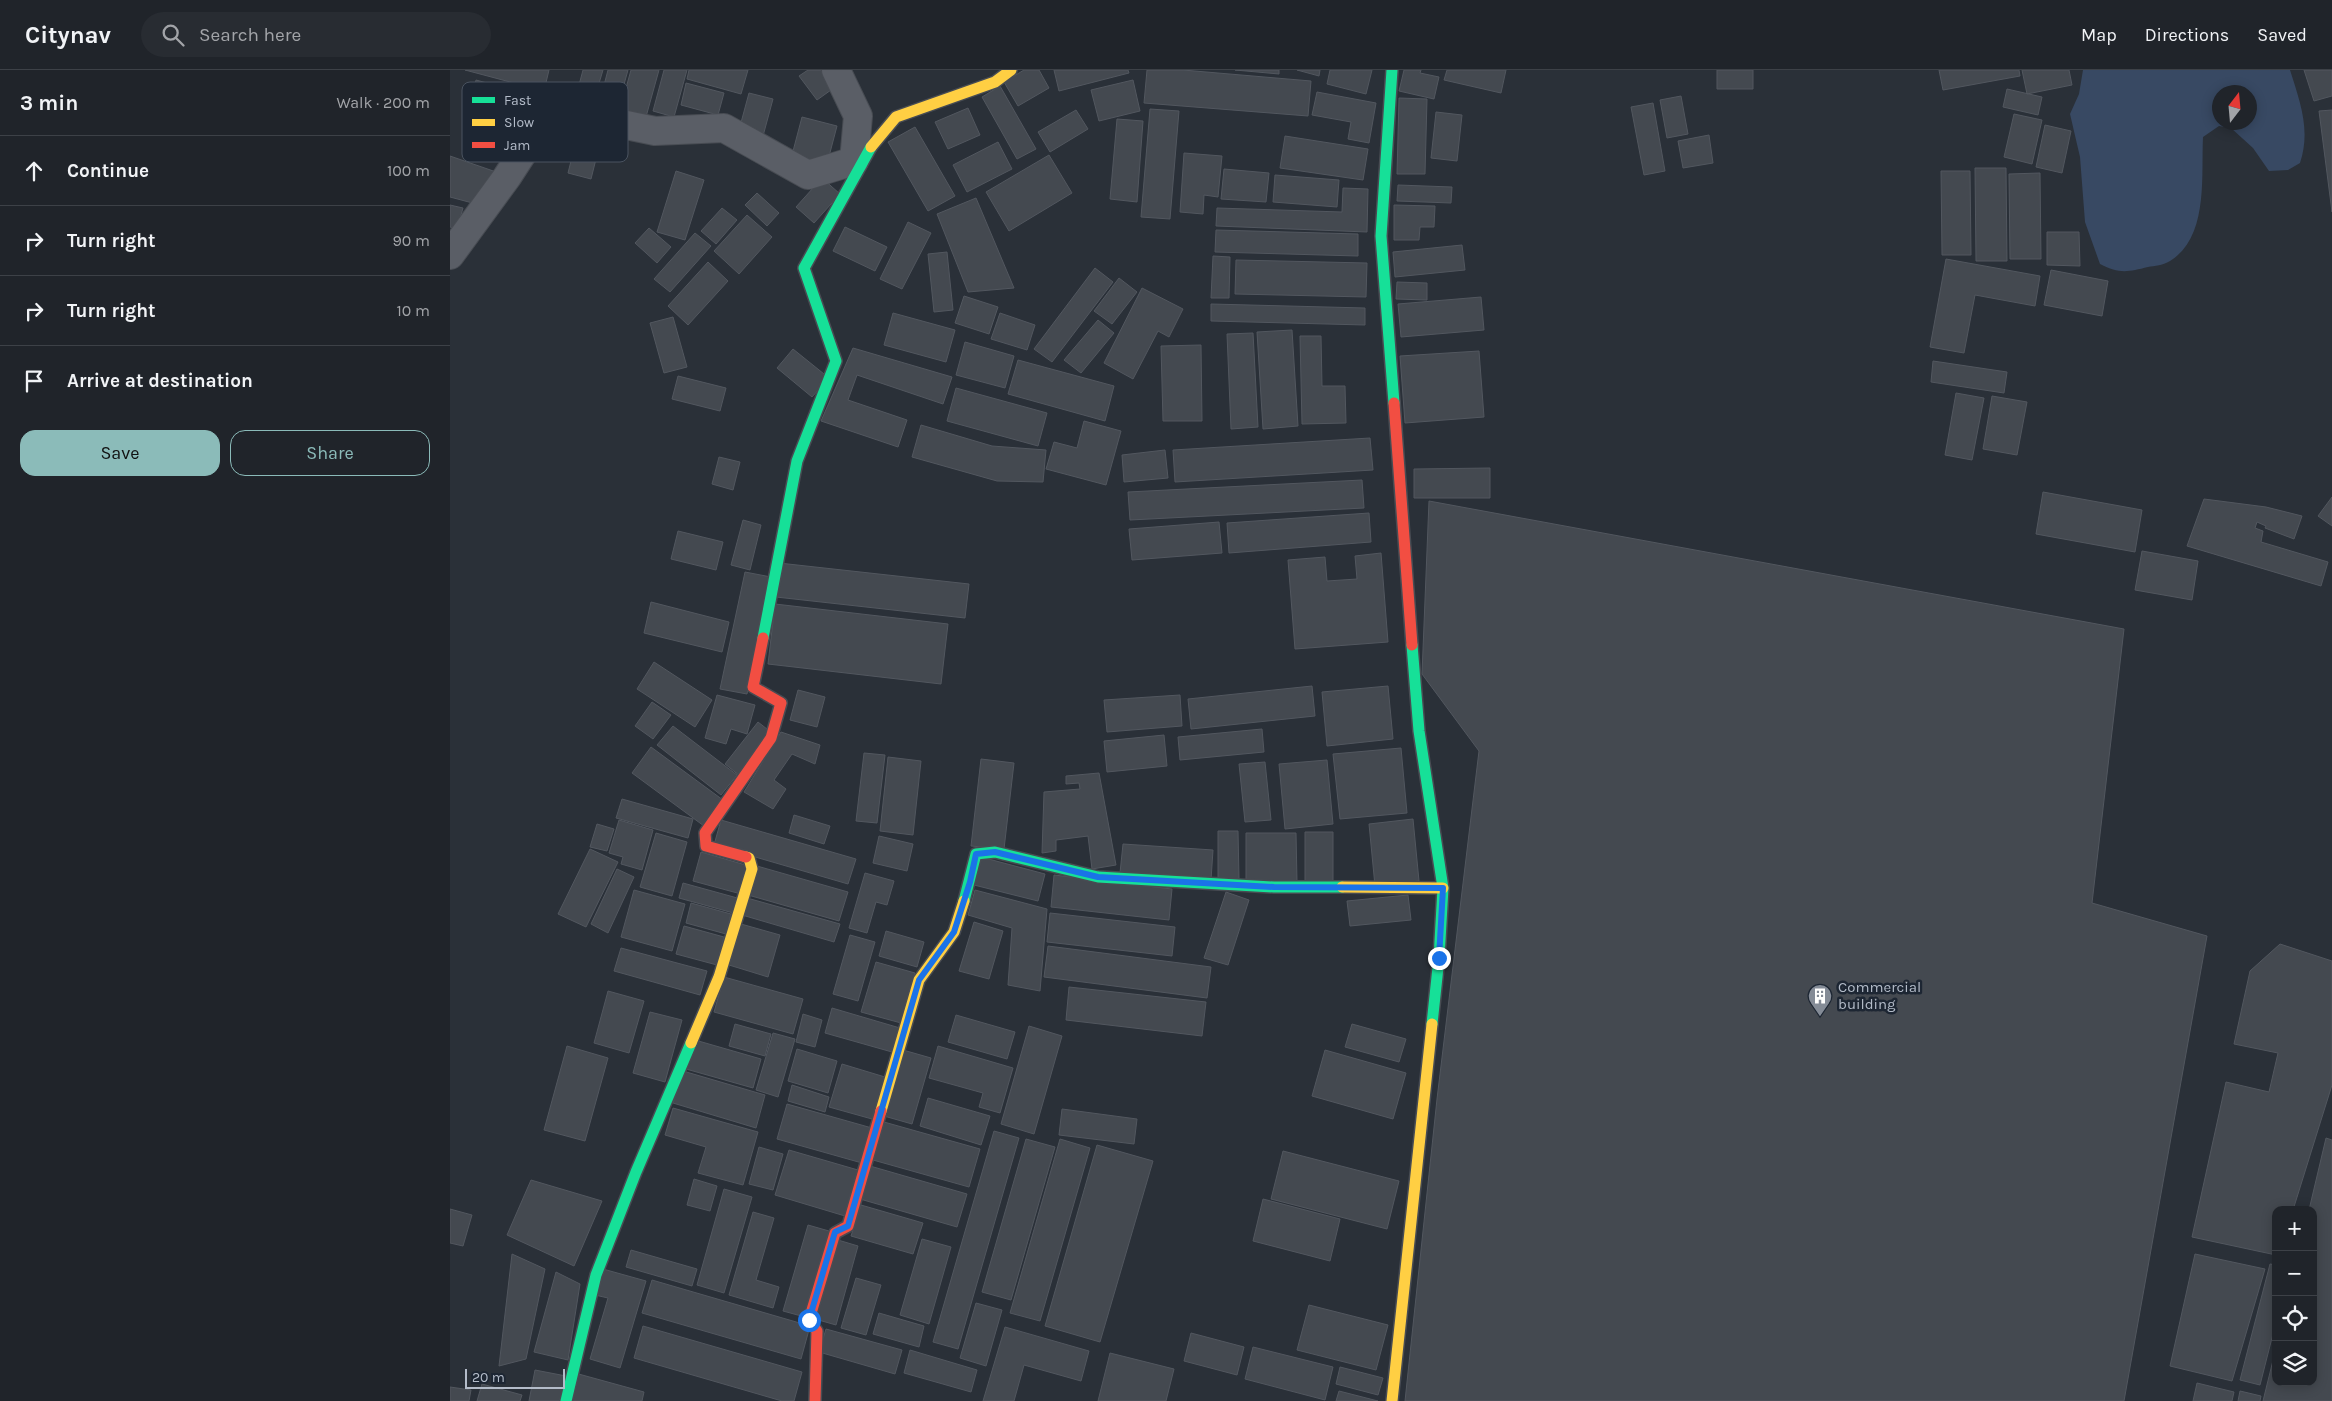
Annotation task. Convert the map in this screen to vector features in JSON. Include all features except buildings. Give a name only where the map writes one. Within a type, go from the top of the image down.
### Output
[{"type":"street","points":[[628,125],[655,131],[724,128],[808,175],[854,161],[858,116],[836,70]]},
{"type":"street","points":[[566,1401],[596,1275],[636,1172],[719,978],[752,869],[749,858],[706,846],[705,833],[771,738],[781,703],[753,686],[797,462],[836,361],[804,268],[868,151],[896,117],[995,82],[1011,70]]},
{"type":"street","points":[[1392,70],[1381,236],[1419,731],[1443,888],[1439,958],[1392,1401]]},
{"type":"street","points":[[450,255],[517,162]]},
{"type":"street","points":[[815,1401],[817,1331],[809,1320],[835,1232],[848,1226],[919,980],[954,932],[970,882],[976,854],[995,852],[1098,877],[1274,887],[1443,888]]},
{"type":"water","points":[[2083,70],[2290,70],[2303,116],[2303,151],[2300,163],[2288,170],[2269,171],[2253,148],[2233,130],[2257,130],[2257,85],[2212,85],[2213,130],[2203,137],[2200,205],[2197,222],[2191,237],[2183,250],[2170,261],[2129,271],[2118,271],[2100,264],[2085,222],[2080,157],[2070,114],[2079,94]]},
{"type":"traffic: fast","points":[[1392,70],[1381,236],[1394,403]]},
{"type":"traffic: fast","points":[[763,638],[797,461],[836,361],[804,268],[871,147]]},
{"type":"traffic: fast","points":[[1412,645],[1419,731],[1443,888],[1439,958],[1432,1024]]},
{"type":"traffic: fast","points":[[964,901],[976,854],[995,852],[1098,877],[1274,887],[1342,887]]},
{"type":"traffic: fast","points":[[566,1401],[596,1275],[636,1172],[691,1043]]},
{"type":"traffic: slow","points":[[871,147],[896,117],[995,82],[1011,70]]},
{"type":"traffic: slow","points":[[691,1043],[719,977],[752,869],[749,858],[746,857]]},
{"type":"traffic: slow","points":[[1342,887],[1443,888]]},
{"type":"traffic: slow","points":[[881,1111],[919,980],[954,932],[964,901]]},
{"type":"traffic: slow","points":[[1392,1401],[1432,1024]]},
{"type":"traffic: jam","points":[[1394,403],[1412,645]]},
{"type":"traffic: jam","points":[[746,857],[706,846],[705,833],[771,738],[781,703],[753,687],[763,638]]},
{"type":"traffic: jam","points":[[815,1401],[817,1331],[809,1320],[835,1233],[848,1226],[881,1111]]},
{"type":"place","name":"Commercial building","points":[[1820,1017]]},
{"type":"route","points":[[809,1320],[835,1232],[848,1226],[919,980],[954,932],[970,882],[976,854],[995,852],[1098,877],[1274,887],[1443,888],[1439,958]]}]
